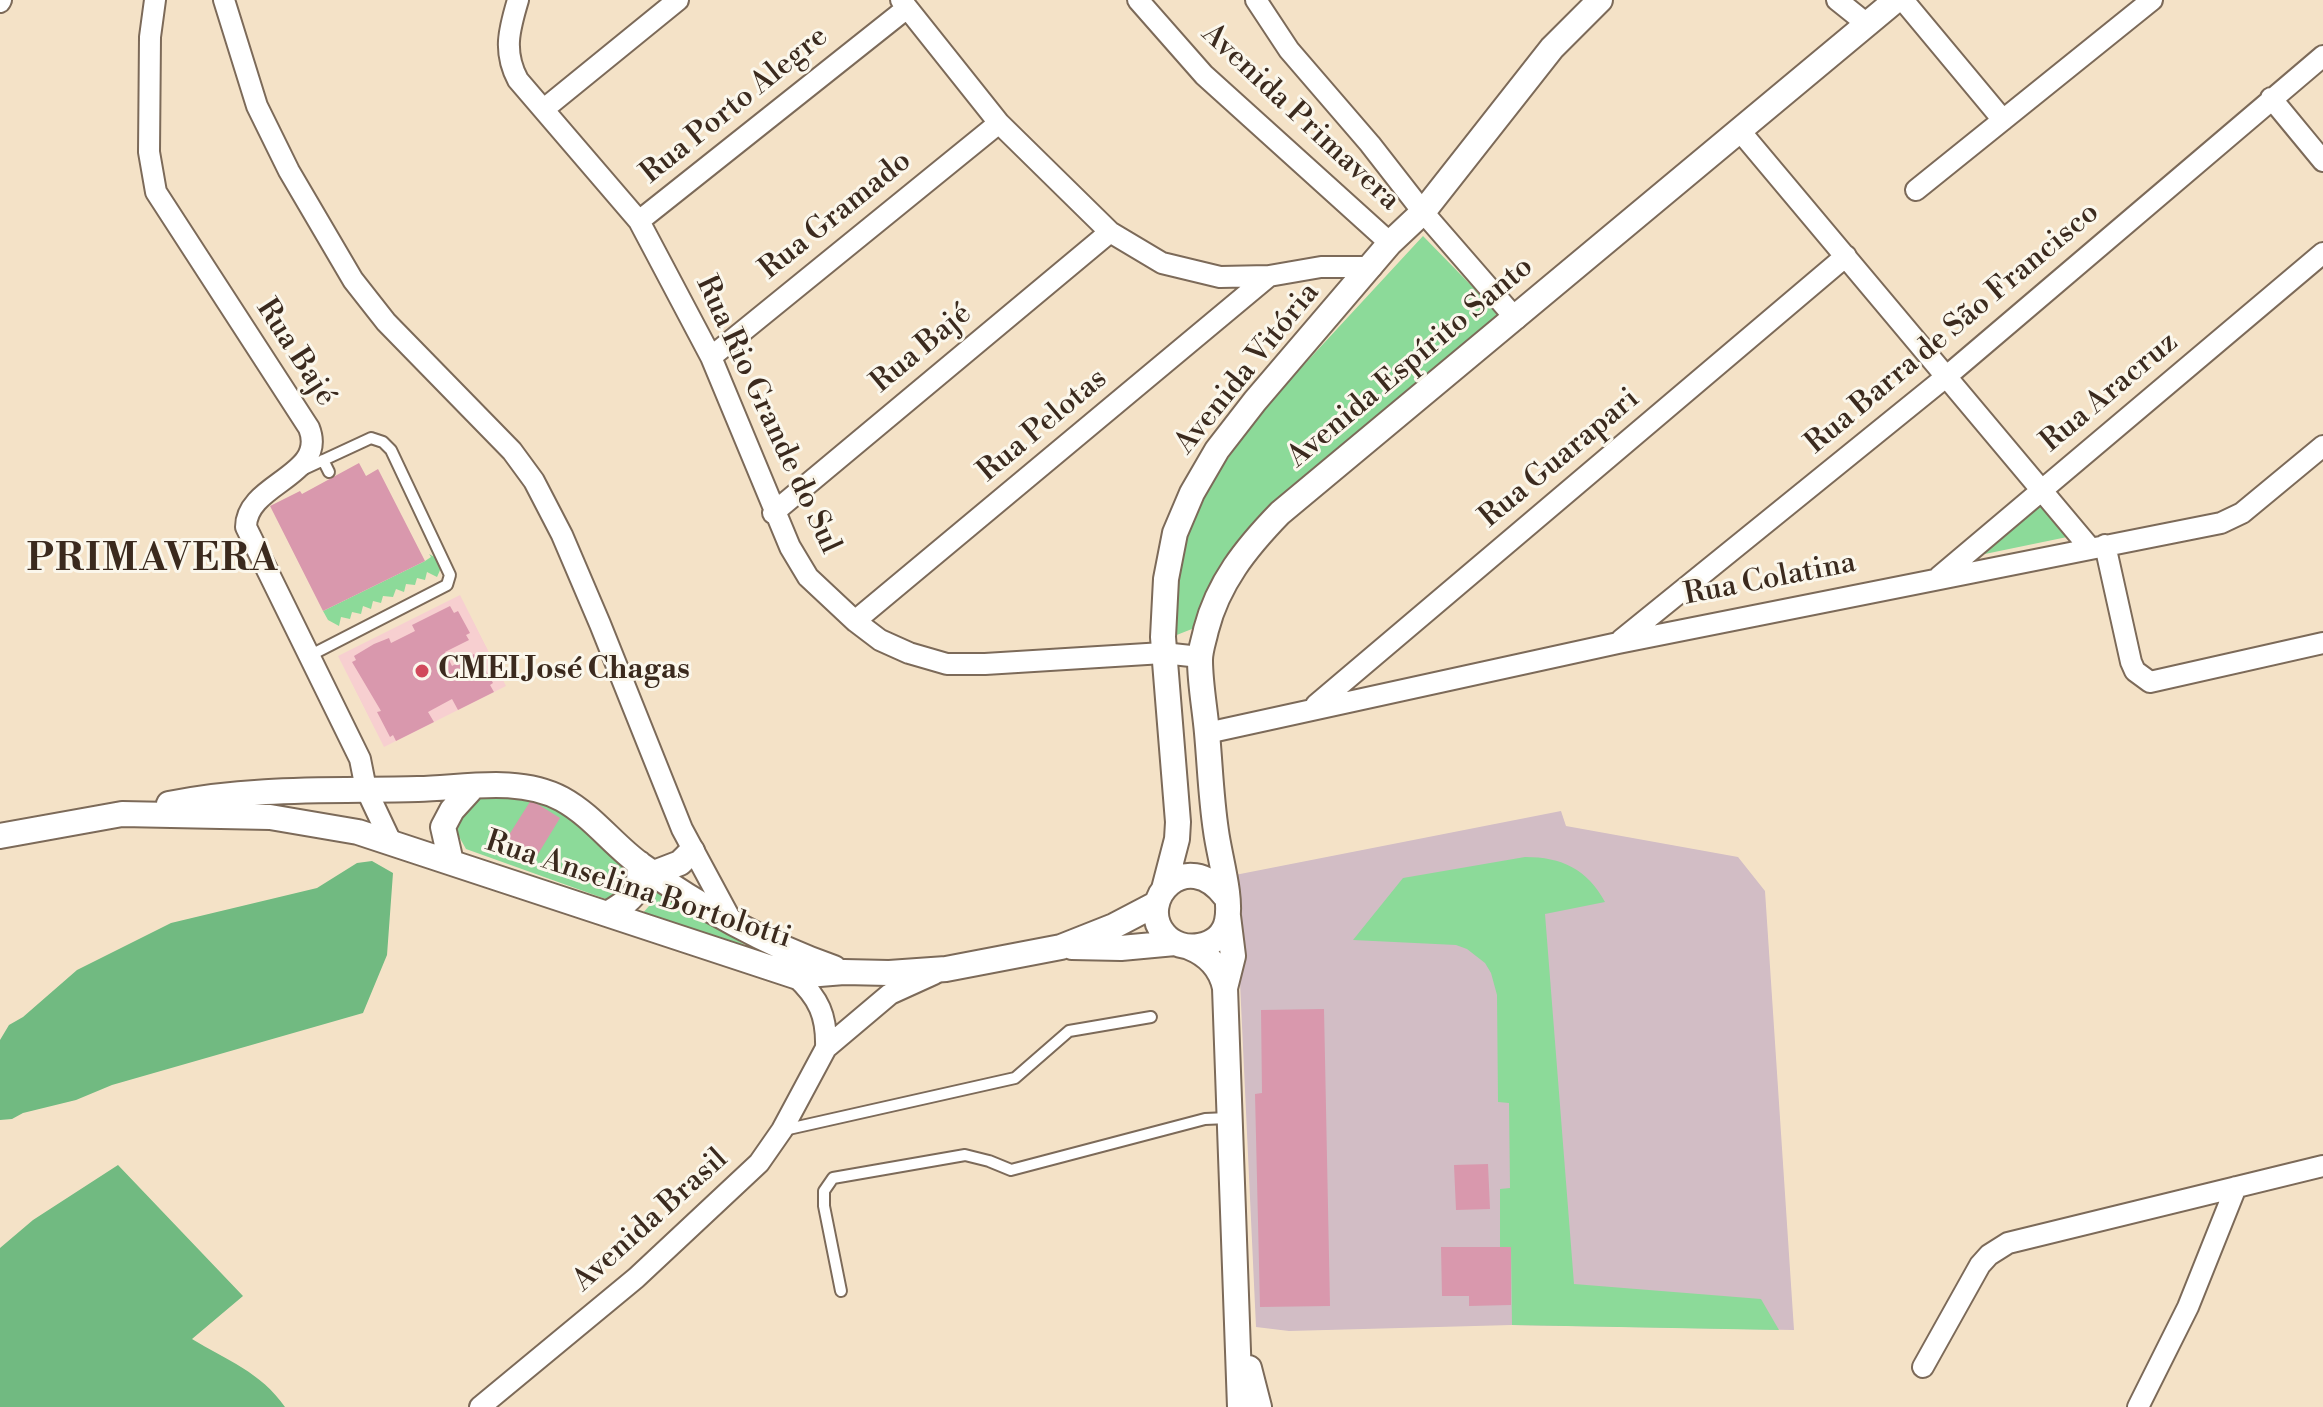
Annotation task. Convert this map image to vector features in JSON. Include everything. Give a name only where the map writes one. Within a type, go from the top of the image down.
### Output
[{"type":"street","name":"Rua Bajé","points":[[155,0],[150,37],[149,137],[153,182],[167,212],[309,428],[313,439],[312,449],[293,474],[257,499],[248,513],[246,527],[360,759],[366,789],[392,844]]},
{"type":"street","points":[[224,0],[257,106],[289,171],[353,280],[386,322],[512,451],[534,481],[562,535],[692,851],[731,920]]},
{"type":"street","name":"Rua Rio Grande do Sul","points":[[518,0],[507,47],[510,66],[518,80],[639,221],[711,357],[773,513],[808,577],[880,640],[909,653],[947,664],[985,664],[1163,645]]},
{"type":"street","points":[[544,109],[678,0]]},
{"type":"street","name":"Avenida Primavera","points":[[1138,0],[1204,75],[1390,243]]},
{"type":"street","points":[[1256,0],[1289,50],[1516,319]]},
{"type":"street","name":"Avenida Vitória","points":[[1160,896],[1175,851],[1178,822],[1163,645],[1166,579],[1175,533],[1192,493],[1217,450],[1255,401],[1390,243],[1423,212],[1552,48],[1600,0]]},
{"type":"street","points":[[1837,0],[1867,24]]},
{"type":"street","name":"Avenida Espírito Santo","points":[[1238,1294],[1225,988],[1233,956],[1212,799],[1200,657],[1210,618],[1229,573],[1250,543],[1280,513],[1896,0]]},
{"type":"street","points":[[1903,0],[2003,120]]},
{"type":"street","points":[[1916,190],[2152,0]]},
{"type":"street","points":[[904,4],[999,123],[1110,232],[1162,263],[1220,277],[1269,276],[1321,267],[1372,267]]},
{"type":"street","name":"Rua Porto Alegre","points":[[639,221],[904,4]]},
{"type":"street","name":"Rua Barra de São Francisco","points":[[1618,643],[1947,376],[2323,56]]},
{"type":"street","points":[[2271,98],[2323,161]]},
{"type":"street","name":"Rua Gramado","points":[[711,357],[999,123]]},
{"type":"street","points":[[1740,131],[2041,489],[2098,546],[2131,662],[2142,678],[2150,682],[2323,643]]},
{"type":"street","name":"Rua Bajé","points":[[773,513],[1110,232]]},
{"type":"street","name":"Rua Aracruz","points":[[1936,580],[2323,253]]},
{"type":"street","name":"Rua Guarapari","points":[[1313,708],[1846,256]]},
{"type":"street","name":"Rua Pelotas","points":[[855,621],[1269,276]]},
{"type":"street","name":"Rua Colatina","points":[[1207,733],[1618,643],[2233,519],[2323,446]]},
{"type":"street","points":[[1163,645],[1200,657]]},
{"type":"street","points":[[451,862],[443,827],[452,810],[473,787]]},
{"type":"street","name":"Rua Anselina Bortolotti","points":[[0,836],[215,794],[525,787],[562,799],[586,815],[647,868],[731,920],[797,955],[844,972]]},
{"type":"street","name":"Rua Anselina Bortolotti","points":[[122,814],[270,817],[358,832],[795,976],[844,972]]},
{"type":"street","points":[[609,913],[625,904],[638,888],[647,868],[680,863],[692,851]]},
{"type":"street","points":[[844,972],[946,969],[1061,947],[1125,921],[1160,896],[1173,880],[1188,875],[1203,877],[1216,884],[1227,905],[1226,926],[1217,938],[1204,946],[1061,947]]},
{"type":"street","points":[[1160,896],[1157,919],[1163,933],[1212,961],[1223,978],[1225,988]]},
{"type":"street","name":"Avenida Brasil","points":[[480,1407],[636,1278],[759,1163],[782,1130],[826,1048],[890,994],[946,969]]},
{"type":"street","points":[[795,976],[811,990],[821,1006],[826,1027],[826,1048]]},
{"type":"street","points":[[1923,1367],[1980,1265],[1999,1248],[2018,1240],[2323,1166]]},
{"type":"street","points":[[2138,1407],[2188,1307],[2236,1187]]},
{"type":"street","points":[[1238,1294],[1240,1407]]},
{"type":"street","points":[[1238,1294],[1246,1354],[1259,1407]]},
{"type":"lane","points":[[293,474],[371,438],[383,442],[391,450],[450,575],[447,585],[308,656]]},
{"type":"lane","points":[[323,460],[329,472]]},
{"type":"lane","points":[[782,1130],[1015,1078],[1069,1031],[1151,1017]]},
{"type":"lane","points":[[841,1291],[824,1206],[824,1191],[833,1178],[965,1155],[1011,1170],[1205,1119],[1230,1118]]},
{"type":"shaded area","name":"CMEI José Chagas","points":[[460,595],[506,686],[384,747],[338,656]]},
{"type":"shaded area","points":[[1561,811],[1566,826],[1738,857],[1765,891],[1794,1330],[1512,1325],[1289,1331],[1256,1327],[1235,875]]},
{"type":"green space","points":[[1423,236],[1504,319],[1290,487],[1221,563],[1200,610],[1197,627],[1169,638],[1185,533],[1202,495],[1263,409]]},
{"type":"green space","points":[[2042,502],[2072,536],[1980,555]]},
{"type":"green space","points":[[429,554],[440,560],[437,577],[427,572],[425,580],[417,578],[415,585],[406,584],[404,592],[396,589],[393,597],[383,596],[381,603],[373,601],[371,609],[363,606],[361,614],[352,612],[350,619],[341,617],[339,626],[328,620],[323,611],[425,561],[431,557]]},
{"type":"green space","points":[[485,789],[548,804],[622,851],[632,881],[614,902],[466,849],[455,824]]},
{"type":"green space","points":[[1525,857],[1551,859],[1572,867],[1590,881],[1605,902],[1545,914],[1574,1284],[1761,1299],[1779,1330],[1512,1325],[1511,1248],[1500,1247],[1500,1189],[1510,1188],[1509,1103],[1498,1102],[1497,995],[1491,973],[1485,963],[1467,949],[1456,945],[1353,940],[1403,878]]},
{"type":"green space","points":[[372,861],[393,873],[387,955],[363,1013],[112,1085],[76,1100],[23,1113],[12,1119],[0,1120],[0,1040],[9,1025],[23,1017],[77,970],[171,923],[317,888],[357,863]]},
{"type":"green space","points":[[658,888],[774,964],[642,914]]},
{"type":"green space","points":[[118,1165],[243,1296],[192,1339],[254,1376],[285,1407],[0,1407],[0,1248],[33,1220]]},
{"type":"building","points":[[359,463],[366,476],[378,469],[425,561],[323,611],[270,506],[300,491],[302,494]]},
{"type":"building","name":"CMEI José Chagas","points":[[450,606],[454,613],[458,611],[470,633],[466,635],[469,640],[445,652],[452,666],[474,654],[493,683],[490,685],[494,692],[458,710],[452,699],[428,712],[434,722],[396,741],[393,735],[390,737],[377,712],[381,711],[352,662],[356,660],[354,656],[374,644],[389,638],[391,643],[415,631],[412,625]]},
{"type":"building","points":[[531,800],[560,818],[532,864],[502,846]]},
{"type":"building","points":[[1324,1009],[1330,1306],[1260,1307],[1255,1094],[1262,1093],[1261,1010]]},
{"type":"building","points":[[1488,1164],[1490,1209],[1456,1210],[1454,1165]]},
{"type":"building","points":[[1441,1247],[1511,1247],[1511,1305],[1469,1306],[1469,1296],[1442,1296]]},
{"type":"place","name":"CMEI José Chagas","points":[[422,671]]},
{"type":"district","name":"PRIMAVERA","points":[[153,561]]}]
